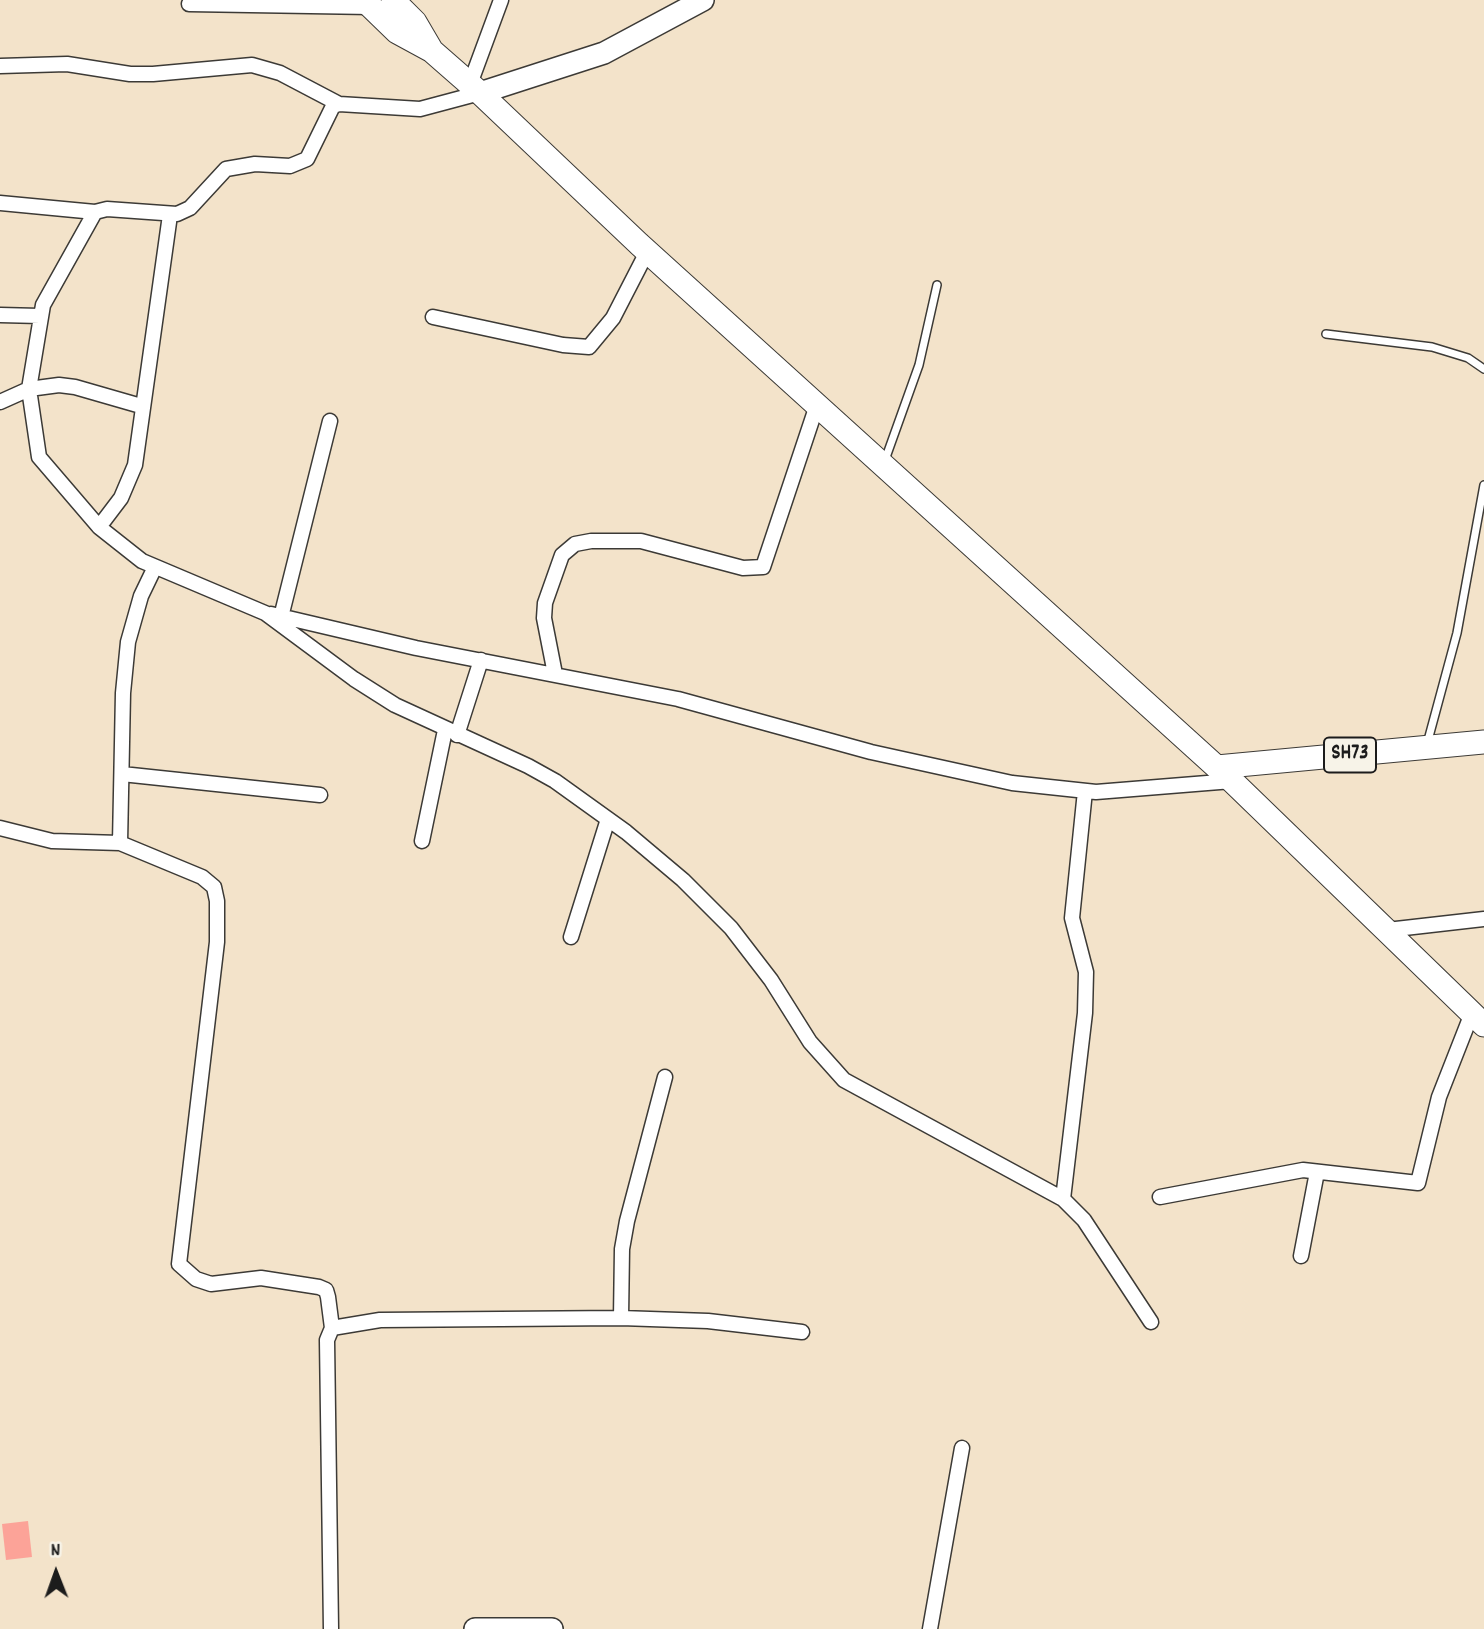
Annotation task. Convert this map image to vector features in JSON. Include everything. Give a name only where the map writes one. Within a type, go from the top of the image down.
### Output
[{"type":"main road","points":[[376,2],[397,32],[432,51],[475,89],[647,252],[1224,774],[1478,1019]]},
{"type":"main road","name":"SH73","points":[[1224,774],[1484,742]]},
{"type":"street","points":[[475,89],[501,0]]},
{"type":"street","points":[[0,66],[67,64],[130,74],[153,74],[252,65],[290,78],[339,104],[420,109],[475,89],[604,54],[684,5],[703,0]]},
{"type":"street","points":[[189,4],[376,2]]},
{"type":"street","points":[[0,203],[68,207],[95,212],[107,209],[170,215],[190,208],[219,174],[233,166],[290,166],[307,159],[328,111],[339,104]]},
{"type":"street","points":[[95,212],[48,293],[40,316],[29,389],[39,457],[99,527],[154,569],[265,613],[715,707],[871,752],[968,775],[1085,791],[1160,789],[1224,774]]},
{"type":"street","points":[[99,527],[131,481],[170,215]]},
{"type":"street","points":[[433,317],[563,345],[589,347],[613,318],[647,252]]},
{"type":"street","points":[[0,315],[40,316]]},
{"type":"street","points":[[0,402],[29,389],[59,385],[75,387],[141,407]]},
{"type":"street","points":[[555,674],[544,618],[545,603],[562,555],[575,544],[591,541],[641,541],[743,568],[764,567],[817,405]]},
{"type":"street","points":[[281,617],[330,421]]},
{"type":"street","points":[[120,844],[128,642],[141,596],[154,569]]},
{"type":"street","points":[[265,613],[354,679],[395,705],[528,766],[608,819],[683,880],[731,928],[771,980],[810,1042],[844,1080],[1063,1199],[1084,1220],[1151,1322]]},
{"type":"street","points":[[422,841],[451,732],[481,660]]},
{"type":"street","points":[[122,774],[320,795]]},
{"type":"street","points":[[1063,1199],[1085,1013],[1086,972],[1072,918],[1085,791]]},
{"type":"street","points":[[571,937],[608,819]]},
{"type":"street","points":[[0,828],[52,841],[120,844],[202,877],[214,887],[217,901],[216,942],[179,1264],[196,1279],[211,1284],[261,1278],[326,1290],[332,1328],[327,1340],[331,1629]]},
{"type":"street","points":[[1387,930],[1484,919]]},
{"type":"street","points":[[1160,1197],[1303,1170],[1418,1183],[1439,1097],[1478,1019]]},
{"type":"street","points":[[621,1318],[621,1262],[627,1221],[665,1077]]},
{"type":"street","points":[[1301,1256],[1317,1172]]},
{"type":"street","points":[[332,1328],[380,1320],[621,1318],[708,1321],[802,1332]]},
{"type":"street","points":[[930,1629],[962,1448]]},
{"type":"street","points":[[475,1629],[552,1629]]},
{"type":"lane","points":[[883,464],[919,365],[937,285]]},
{"type":"lane","points":[[1326,334],[1432,347],[1468,358],[1484,369]]},
{"type":"lane","points":[[1426,748],[1457,633],[1484,485]]},
{"type":"building","points":[[28,1521],[32,1557],[6,1560],[2,1524]]}]
